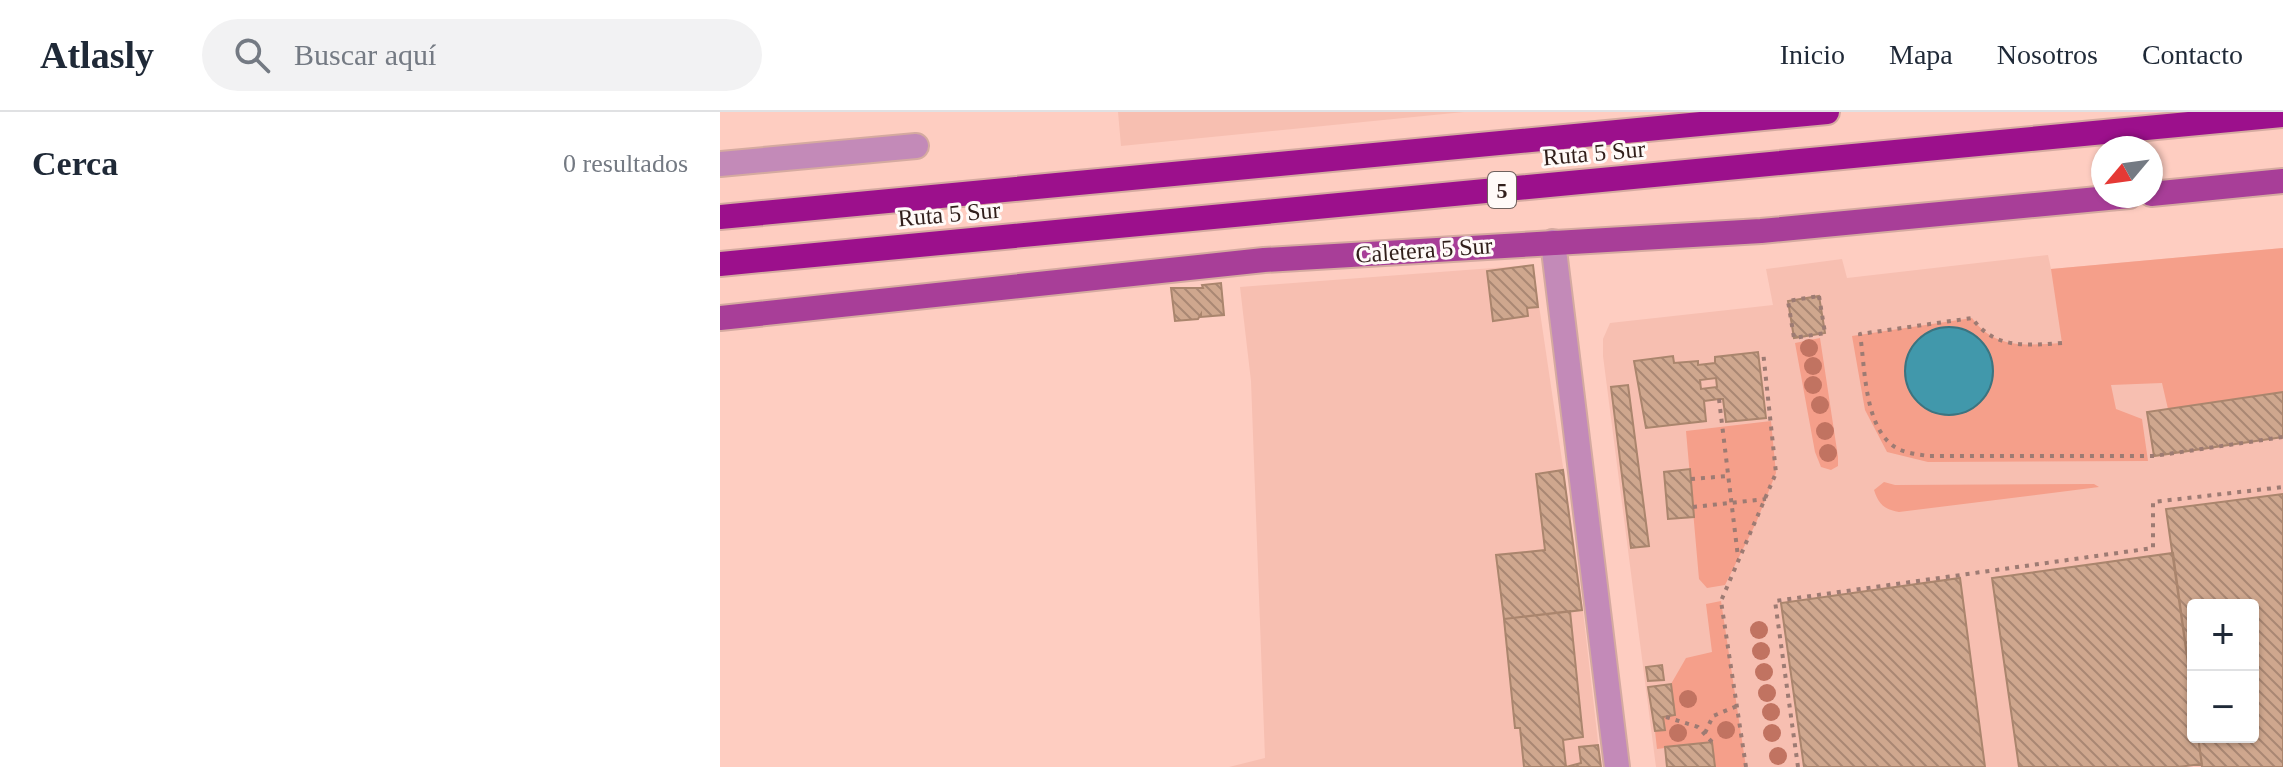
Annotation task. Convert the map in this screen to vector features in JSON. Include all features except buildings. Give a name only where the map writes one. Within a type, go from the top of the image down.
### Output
[{"type":"highway","name":"Ruta 5 Sur","points":[[720,217],[1827,112]]},
{"type":"highway","name":"Ruta 5 Sur","points":[[720,264],[2283,115]]},
{"type":"main road","points":[[2163,193],[2283,181]]},
{"type":"main road","name":"Caletera 5 Sur","points":[[720,318],[1264,260],[1761,231],[2091,200]]},
{"type":"street","points":[[720,164],[916,146]]},
{"type":"street","points":[[1553,242],[1617,767]]},
{"type":"path","points":[[1819,296],[1825,333],[1794,338],[1788,301],[1819,296]]},
{"type":"path","points":[[2062,343],[2006,344],[1981,329],[1972,318],[1860,334],[1876,421],[1889,443],[1904,452],[1928,456],[2154,456],[2283,437]]},
{"type":"path","points":[[1746,767],[1721,601],[1776,473],[1763,351]]},
{"type":"path","points":[[1719,399],[1738,559]]},
{"type":"path","points":[[1691,479],[1728,476]]},
{"type":"path","points":[[1798,767],[1775,601],[2153,548],[2153,502],[2283,487]]},
{"type":"path","points":[[1693,507],[1766,499]]},
{"type":"path","points":[[1705,733],[1713,716],[1737,706]]},
{"type":"path","points":[[1666,717],[1705,733],[1712,742]]},
{"type":"shaded area","points":[[1118,112],[1464,112],[1121,146]]},
{"type":"shaded area","points":[[2283,248],[2283,767],[1656,767],[1603,356],[1603,339],[1610,323],[1773,305],[1766,269],[1842,259],[1847,278],[2048,255],[2051,269]]},
{"type":"shaded area","points":[[2283,248],[2283,392],[2168,409],[2162,383],[2111,385],[2116,409],[2142,419],[2148,461],[1928,462],[1887,452],[1865,410],[1852,336],[1972,318],[1991,336],[2001,340],[2024,344],[2062,343],[2051,269]]},
{"type":"shaded area","points":[[1533,265],[1578,568],[1601,767],[1229,767],[1265,758],[1251,381],[1240,287]]},
{"type":"shaded area","points":[[1820,338],[1838,457],[1838,466],[1831,470],[1821,467],[1815,452],[1795,343]]},
{"type":"shaded area","points":[[1771,421],[1776,473],[1756,523],[1725,585],[1707,588],[1699,579],[1686,431]]},
{"type":"shaded area","points":[[1884,482],[1895,485],[2094,484],[2099,487],[1899,512],[1886,508],[1878,499],[1874,490]]},
{"type":"shaded area","points":[[1721,601],[1746,767],[1715,767],[1711,742],[1657,749],[1655,731],[1665,730],[1663,717],[1675,715],[1671,684],[1686,658],[1712,652],[1706,604]]},
{"type":"water","points":[[1949,327],[1966,331],[1980,340],[1989,354],[1993,371],[1989,388],[1980,402],[1966,411],[1949,415],[1932,411],[1918,402],[1909,388],[1905,371],[1909,354],[1918,340],[1932,331]]}]
